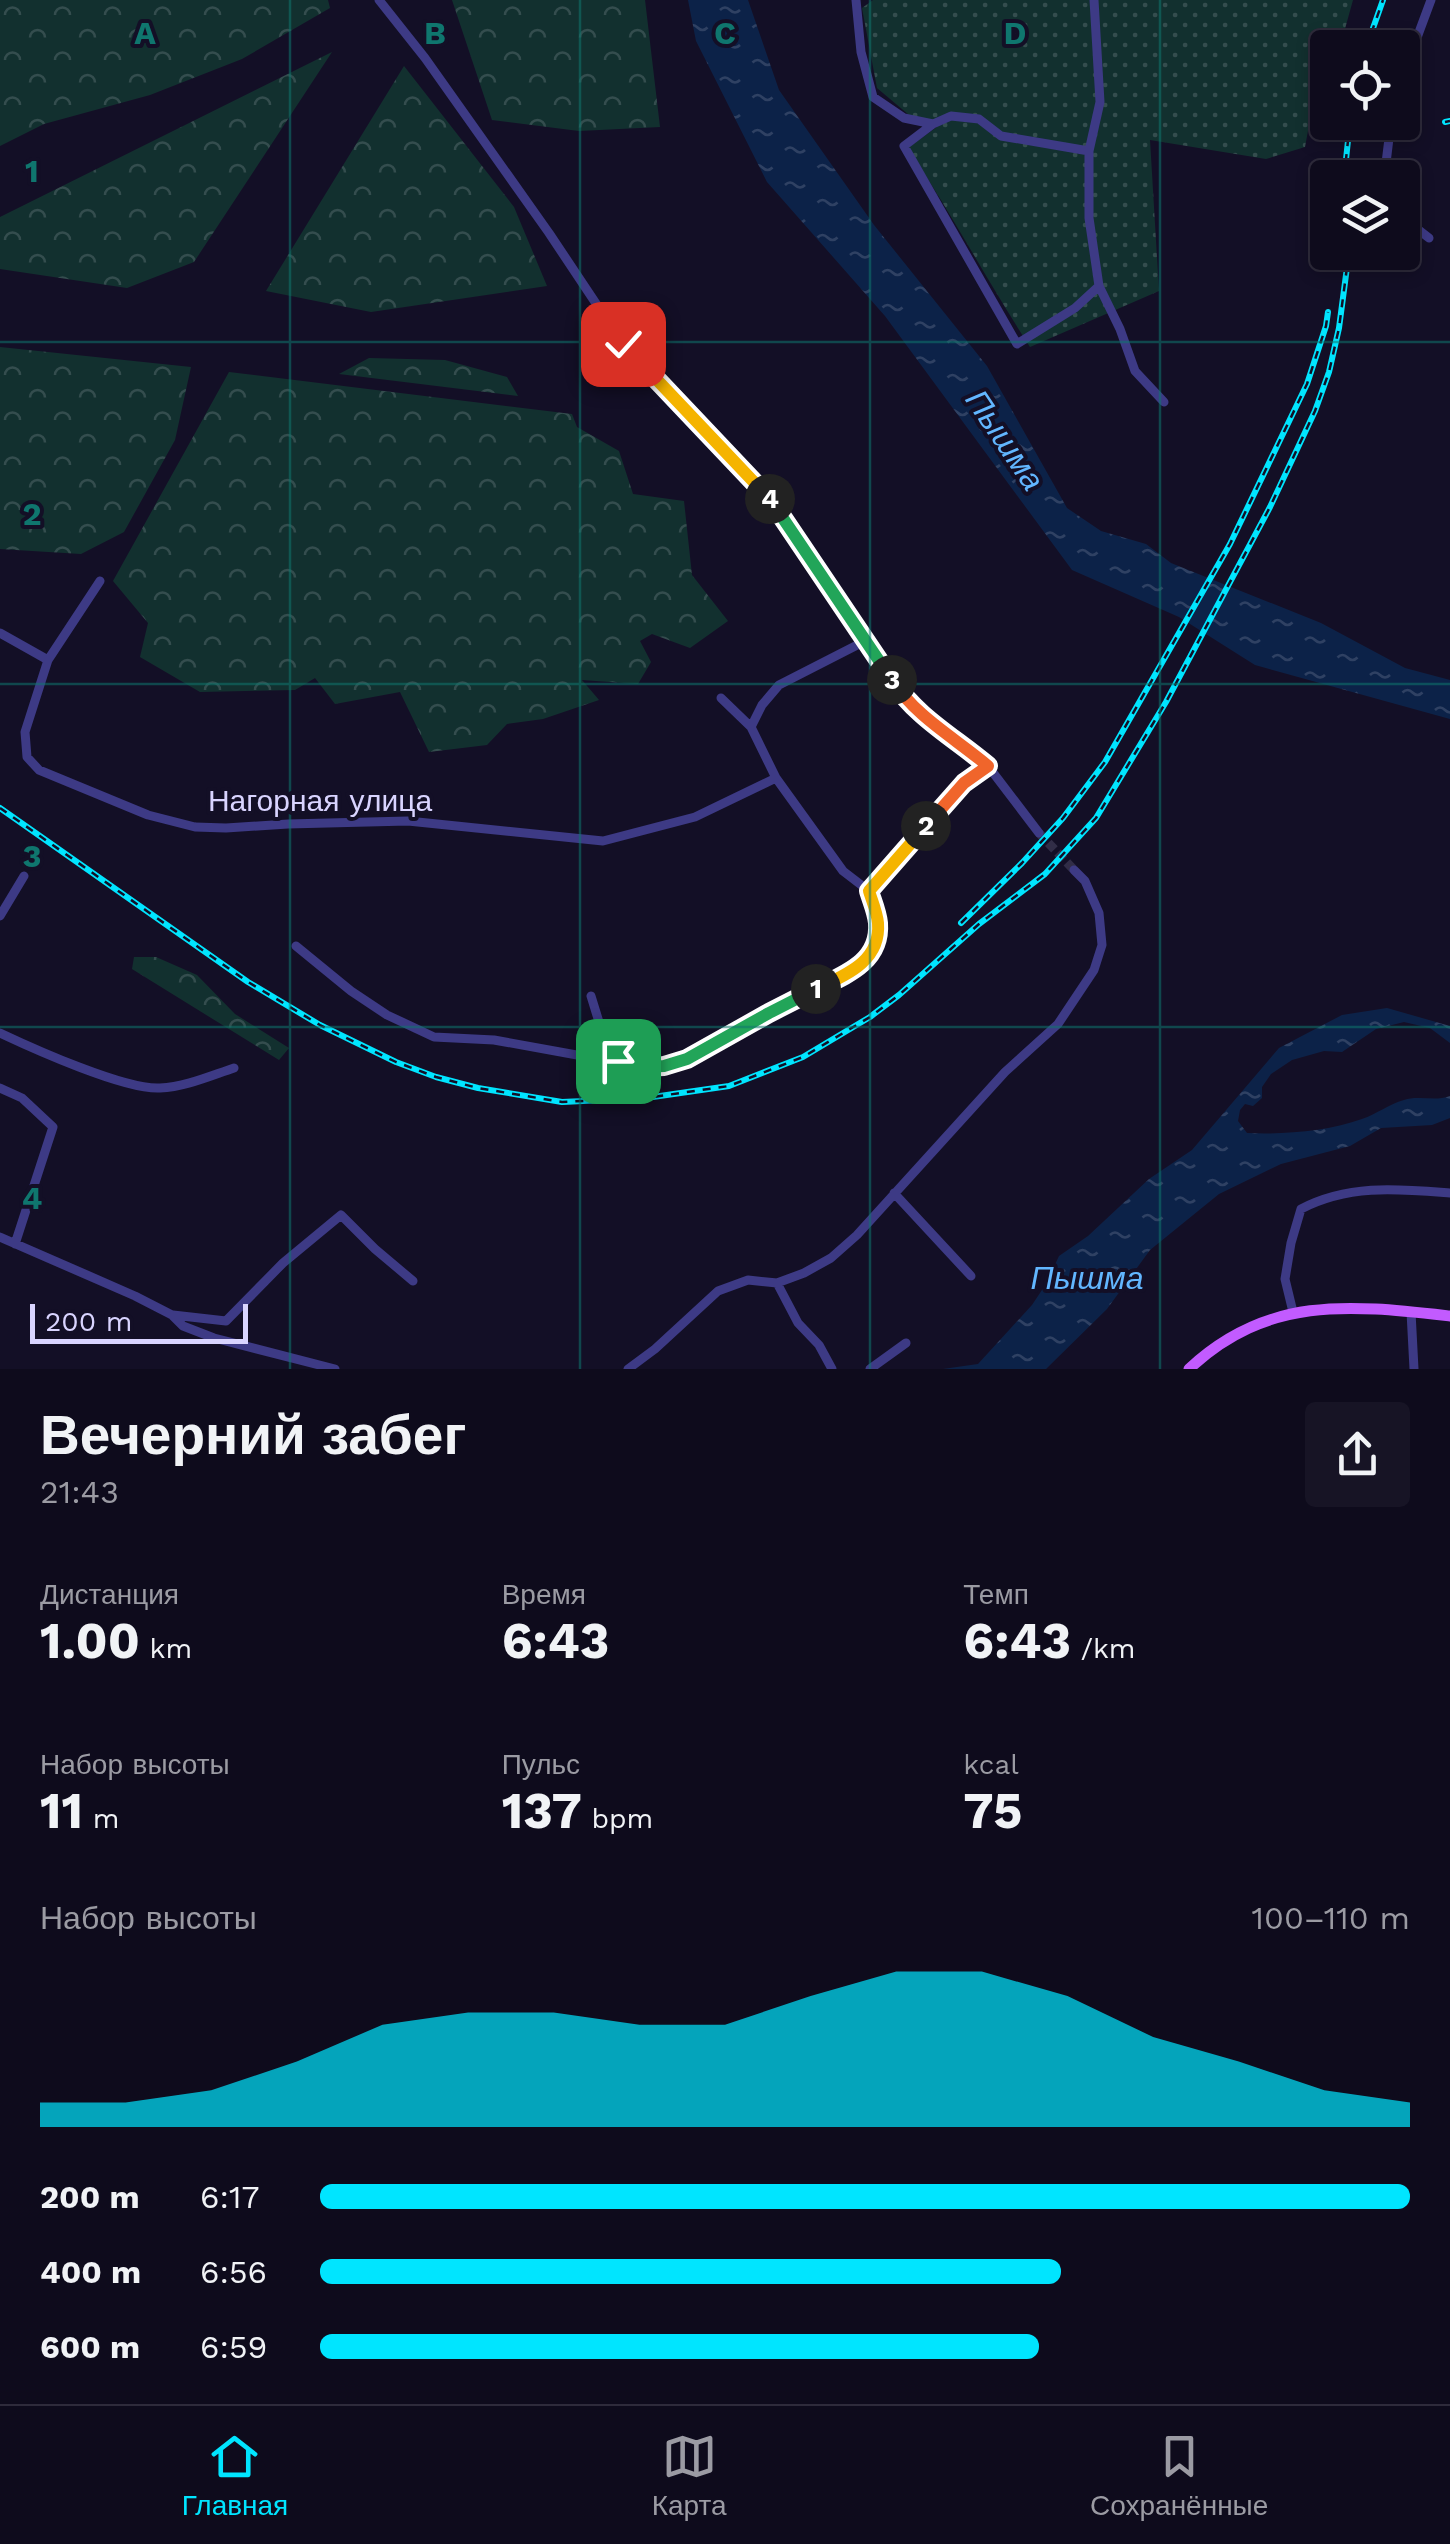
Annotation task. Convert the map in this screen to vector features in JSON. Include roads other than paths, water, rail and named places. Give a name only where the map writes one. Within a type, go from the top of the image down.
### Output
[{"type":"main road","points":[[1188,1369],[1236,1334],[1293,1312],[1338,1308],[1450,1316]]},
{"type":"street","points":[[380,0],[549,233],[623,344],[768,495],[900,691],[923,717],[988,766],[1040,833]]},
{"type":"street","points":[[856,0],[861,52],[874,97],[904,118],[933,124]]},
{"type":"street","points":[[1094,0],[1100,102],[1089,151],[1089,218],[1100,286],[1135,372],[1164,402]]},
{"type":"street","points":[[1420,30],[1431,0]]},
{"type":"street","points":[[1089,151],[1001,136],[979,119],[951,116],[904,146],[1017,344],[1075,308],[1100,286]]},
{"type":"street","points":[[1420,231],[1429,238]]},
{"type":"street","name":"Нагорная улица","points":[[100,581],[48,660],[25,732],[27,756],[39,770],[148,815],[194,827],[226,828],[408,821],[602,842],[695,817],[776,778]]},
{"type":"street","points":[[0,633],[48,660]]},
{"type":"street","points":[[750,727],[779,685],[867,640]]},
{"type":"street","points":[[296,946],[387,1015],[434,1037],[494,1040],[643,1067],[687,1059],[858,969],[872,951],[878,924],[869,891],[843,871],[776,778],[750,727],[721,698]]},
{"type":"street","points":[[869,891],[964,783],[988,766]]},
{"type":"street","points":[[628,1369],[718,1291],[748,1280],[777,1282],[831,1258],[857,1236],[1005,1072],[1058,1024],[1094,970],[1102,944],[1099,913],[1085,881],[1074,870]]},
{"type":"street","points":[[0,916],[24,876]]},
{"type":"street","points":[[592,996],[603,1035],[618,1061]]},
{"type":"street","points":[[0,1033],[106,1076],[157,1089],[234,1068]]},
{"type":"street","points":[[0,1088],[22,1098],[53,1127],[15,1244]]},
{"type":"street","points":[[1293,1312],[1285,1279],[1301,1209],[1321,1198],[1345,1192],[1392,1188],[1450,1193]]},
{"type":"street","points":[[894,1193],[971,1276]]},
{"type":"street","points":[[172,1315],[226,1322],[282,1263],[341,1216],[413,1281]]},
{"type":"street","points":[[0,1237],[134,1296],[172,1315],[184,1326],[214,1338],[335,1369]]},
{"type":"street","points":[[777,1282],[798,1323],[819,1345],[832,1369]]},
{"type":"street","points":[[1411,1312],[1414,1369]]},
{"type":"street","points":[[870,1369],[906,1343]]},
{"type":"water","name":"Пышма","points":[[688,0],[748,0],[779,90],[874,225],[987,366],[1067,508],[1101,531],[1146,544],[1171,563],[1321,623],[1405,668],[1450,680],[1450,719],[1255,665],[1179,617],[1072,570],[885,316],[767,182],[696,41]]},
{"type":"water","name":"Пышма","points":[[1387,1008],[1450,1026],[1450,1043],[1430,1028],[1404,1022],[1376,1029],[1342,1052],[1324,1051],[1292,1060],[1271,1074],[1262,1087],[1262,1098],[1253,1106],[1245,1104],[1238,1121],[1247,1133],[1305,1131],[1349,1123],[1404,1100],[1450,1096],[1450,1118],[1432,1125],[1381,1128],[1350,1146],[1281,1164],[1219,1194],[1150,1250],[1107,1309],[1046,1369],[943,1369],[978,1364],[1032,1305],[1059,1256],[1088,1236],[1149,1179],[1192,1150],[1279,1048],[1342,1015]]},
{"type":"tunnel","points":[[1039,833],[1074,870]]},
{"type":"railway","points":[[1372,30],[1383,0]]},
{"type":"railway","points":[[1445,122],[1450,121]]},
{"type":"railway","points":[[1346,160],[1348,140]]},
{"type":"railway","points":[[0,808],[248,982],[320,1025],[436,1077],[562,1102],[646,1098],[729,1086],[803,1057],[899,995],[979,924],[1045,874],[1096,818],[1166,702],[1270,507],[1315,411],[1339,328],[1347,270]]},
{"type":"railway","points":[[961,923],[1063,818],[1105,762],[1230,544],[1307,384],[1328,312]]}]
